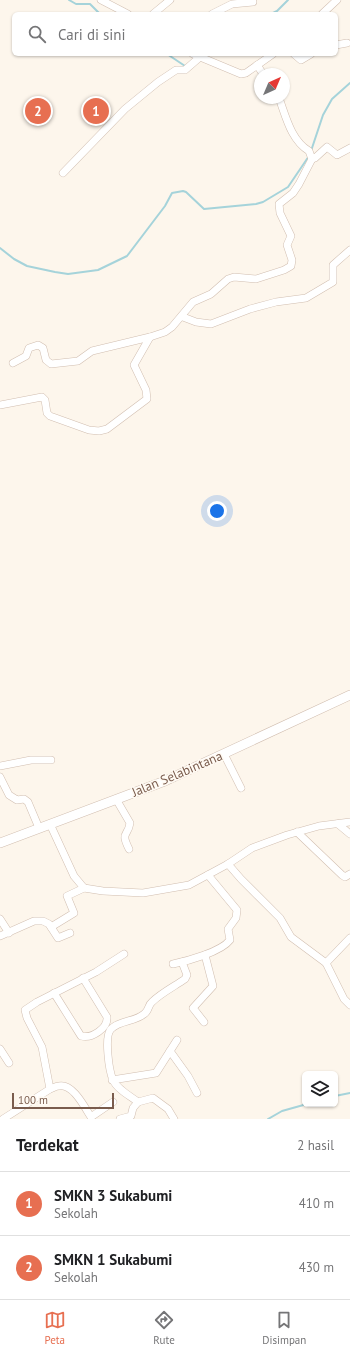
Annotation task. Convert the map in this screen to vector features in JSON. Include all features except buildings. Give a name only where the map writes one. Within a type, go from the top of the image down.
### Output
[{"type":"street","points":[[101,0],[124,12]]},
{"type":"street","points":[[155,12],[170,0]]},
{"type":"street","points":[[324,12],[337,0]]},
{"type":"street","points":[[216,12],[232,4],[253,2]]},
{"type":"street","points":[[338,45],[347,43]]},
{"type":"street","points":[[63,173],[125,109],[158,82],[176,70],[185,70],[200,57],[241,74],[270,56]]},
{"type":"street","points":[[296,56],[301,60],[308,56]]},
{"type":"street","points":[[281,104],[287,124],[303,147],[309,151],[312,158]]},
{"type":"street","points":[[13,363],[26,356],[29,348],[38,345],[43,348],[46,360],[51,364],[78,361],[92,351],[150,337],[168,331],[183,317],[193,302],[210,294],[228,279],[234,277],[256,278],[280,272],[291,266],[292,260],[287,245],[291,236],[280,213],[279,204],[293,193],[300,184],[312,158],[315,158],[327,147],[337,155],[350,148]]},
{"type":"street","points":[[183,317],[205,325],[256,308],[306,298],[333,282],[334,265],[350,250]]},
{"type":"street","points":[[0,405],[42,397],[45,400],[47,413],[50,416],[89,430],[103,430],[147,399],[146,390],[134,363],[150,337]]},
{"type":"street","name":"Jalan Selabintana","points":[[0,843],[165,780],[350,695]]},
{"type":"street","points":[[224,754],[241,788]]},
{"type":"street","points":[[0,766],[31,760],[50,760]]},
{"type":"street","points":[[0,777],[9,795],[17,800],[24,799],[28,802],[39,828]]},
{"type":"street","points":[[116,799],[130,823],[124,834],[124,839],[129,849]]},
{"type":"street","points":[[50,824],[74,876],[84,888],[87,890],[110,892],[150,893],[189,885],[228,864],[252,848],[297,832],[319,826],[350,822]]},
{"type":"street","points":[[338,824],[350,834]]},
{"type":"street","points":[[297,832],[342,875],[345,877],[350,874]]},
{"type":"street","points":[[228,864],[280,918],[290,937],[326,963],[344,999],[350,1005]]},
{"type":"street","points":[[173,964],[205,955],[224,946],[229,941],[228,929],[238,914],[235,906],[208,874]]},
{"type":"street","points":[[51,927],[74,912],[68,896],[84,888]]},
{"type":"street","points":[[0,920],[10,933]]},
{"type":"street","points":[[0,936],[39,920],[47,922],[60,938],[70,933]]},
{"type":"street","points":[[326,963],[350,938]]},
{"type":"street","points":[[50,1089],[42,1047],[25,1012],[27,1008],[124,954]]},
{"type":"street","points":[[204,1022],[193,1008],[213,986],[205,955]]},
{"type":"street","points":[[138,1102],[116,1085],[112,1080],[107,1041],[109,1031],[120,1023],[143,1016],[152,1002],[185,979],[187,975],[182,962]]},
{"type":"street","points":[[54,993],[81,1036],[85,1037],[96,1033],[106,1024],[107,1017],[83,978]]},
{"type":"street","points":[[112,1080],[156,1073],[177,1040]]},
{"type":"street","points":[[0,1049],[9,1063]]},
{"type":"street","points":[[170,1051],[188,1076],[196,1093]]},
{"type":"street","points":[[3,1119],[50,1089],[60,1086],[65,1086],[71,1090],[92,1118],[113,1102]]},
{"type":"street","points":[[120,1119],[131,1116],[133,1108],[138,1102],[153,1098],[168,1109],[174,1119]]},
{"type":"waterway","points":[[69,0],[76,4],[90,4],[98,12]]},
{"type":"waterway","points":[[275,12],[288,0]]},
{"type":"waterway","points":[[170,56],[185,66]]},
{"type":"waterway","points":[[311,151],[323,115],[332,99],[350,83]]},
{"type":"waterway","points":[[0,248],[14,259],[27,266],[68,274],[98,270],[127,256],[165,206],[172,193],[183,191],[186,192],[204,209],[256,204],[263,202],[288,187],[309,156]]},
{"type":"waterway","points":[[338,1095],[350,1093]]},
{"type":"waterway","points":[[268,1119],[282,1111],[302,1105]]},
{"type":"place","name":"SMKN 1 Sukabumi","points":[[38,111]]},
{"type":"place","name":"SMKN 3 Sukabumi","points":[[96,111]]}]
